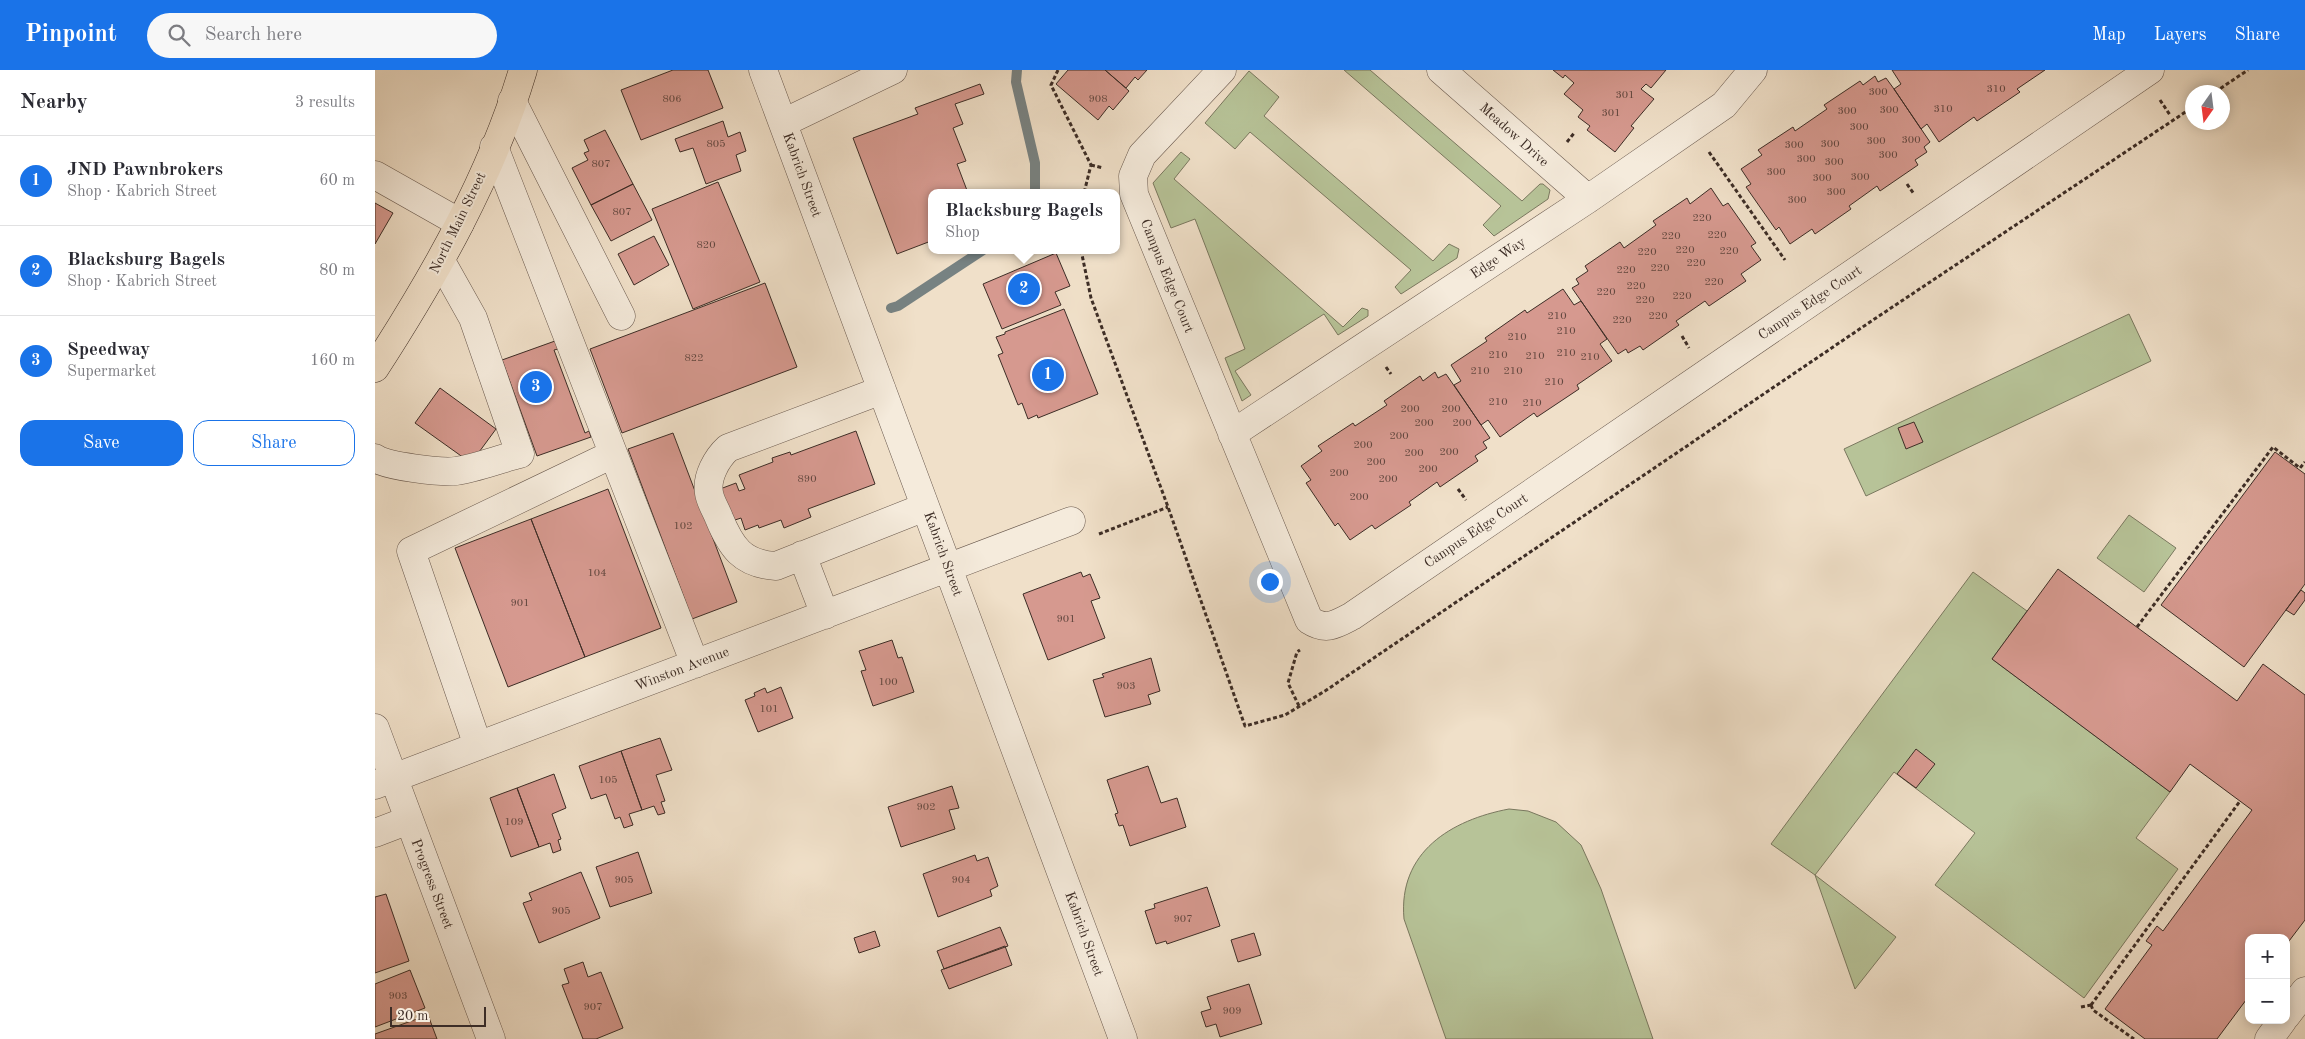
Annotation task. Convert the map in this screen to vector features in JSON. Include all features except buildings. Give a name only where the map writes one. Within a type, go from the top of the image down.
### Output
[{"type":"main road","name":"North Main Street","points":[[375,368],[441,261],[460,223],[494,147],[523,70]]},
{"type":"street","name":"Kabrich Street","points":[[763,70],[925,507],[960,563],[1123,1039]]},
{"type":"street","points":[[783,123],[893,70]]},
{"type":"street","name":"Campus Edge Court","points":[[1222,70],[1142,154],[1132,180],[1134,194],[1309,620],[1318,626],[1331,628],[1352,616],[2150,70]]},
{"type":"street","name":"Meadow Drive","points":[[1441,70],[1587,200]]},
{"type":"street","name":"Edge Way","points":[[1232,434],[1587,200],[1724,105],[1753,70]]},
{"type":"street","points":[[1724,105],[1775,70]]},
{"type":"street","points":[[512,100],[621,316]]},
{"type":"street","points":[[494,147],[695,664]]},
{"type":"street","points":[[375,176],[460,223]]},
{"type":"street","points":[[375,458],[380,462],[402,466],[455,471],[520,454],[473,318],[441,261]]},
{"type":"street","points":[[882,390],[728,448],[715,464],[710,479],[709,492],[731,545],[742,555],[764,565],[776,566],[925,507]]},
{"type":"street","points":[[478,746],[411,551],[613,454]]},
{"type":"street","name":"Winston Avenue","points":[[384,781],[1071,521]]},
{"type":"street","points":[[802,555],[825,614]]},
{"type":"street","name":"Progress Street","points":[[375,728],[384,781],[409,820],[491,1039]]},
{"type":"street","points":[[375,833],[409,820]]},
{"type":"street","points":[[2290,1011],[2305,991]]},
{"type":"street","points":[[2269,1039],[2280,1024]]},
{"type":"path","points":[[1058,70],[1051,85],[1091,165],[1085,189]]},
{"type":"path","points":[[2226,85],[2248,70]]},
{"type":"path","points":[[1082,254],[1091,298],[1168,507],[1245,726],[1285,715],[1325,691],[1870,322],[2185,112]]},
{"type":"path","points":[[1707,150],[1785,260]]},
{"type":"path","points":[[2137,627],[2273,447],[2300,468],[2305,462]]},
{"type":"path","points":[[1299,706],[1288,683],[1297,652],[1303,648]]},
{"type":"path","points":[[2081,1006],[2091,1005],[2240,801]]},
{"type":"path","points":[[2091,1005],[2093,1010],[2134,1039]]},
{"type":"green space","points":[[1344,70],[1370,70],[1522,201],[1540,184],[1543,184],[1550,190],[1548,199],[1494,236],[1483,225],[1501,206]]},
{"type":"green space","points":[[1249,71],[1279,97],[1264,116],[1433,261],[1449,244],[1459,249],[1457,258],[1401,294],[1395,287],[1411,270],[1250,132],[1235,149],[1205,123]]},
{"type":"green space","points":[[1181,152],[1190,159],[1174,179],[1343,327],[1362,308],[1368,310],[1368,316],[1338,335],[1324,314],[1235,371],[1251,395],[1242,401],[1225,358],[1245,349],[1195,219],[1171,228],[1153,183]]},
{"type":"green space","points":[[2129,314],[2151,361],[1866,496],[1844,449]]},
{"type":"green space","points":[[2129,515],[2176,548],[2144,592],[2097,558]]},
{"type":"green space","points":[[1973,572],[2027,611],[1992,659],[2170,792],[2136,838],[2178,869],[2084,998],[1935,885],[1975,833],[1894,772],[1815,875],[1771,844]]},
{"type":"green space","points":[[1509,809],[1528,811],[1556,822],[1581,845],[1601,889],[1653,1039],[1446,1039],[1404,919],[1404,895],[1410,875],[1419,858],[1432,843],[1467,821]]},
{"type":"green space","points":[[1815,875],[1896,937],[1855,989]]},
{"type":"waterway","points":[[1017,70],[1016,82],[1035,163],[1035,189]]},
{"type":"waterway","points":[[891,308],[898,306],[977,254]]},
{"type":"place","name":"Blacksburg Bagels","points":[[1024,289]]},
{"type":"place","name":"JND Pawnbrokers","points":[[1048,375]]},
{"type":"place","name":"Speedway","points":[[536,387]]}]
